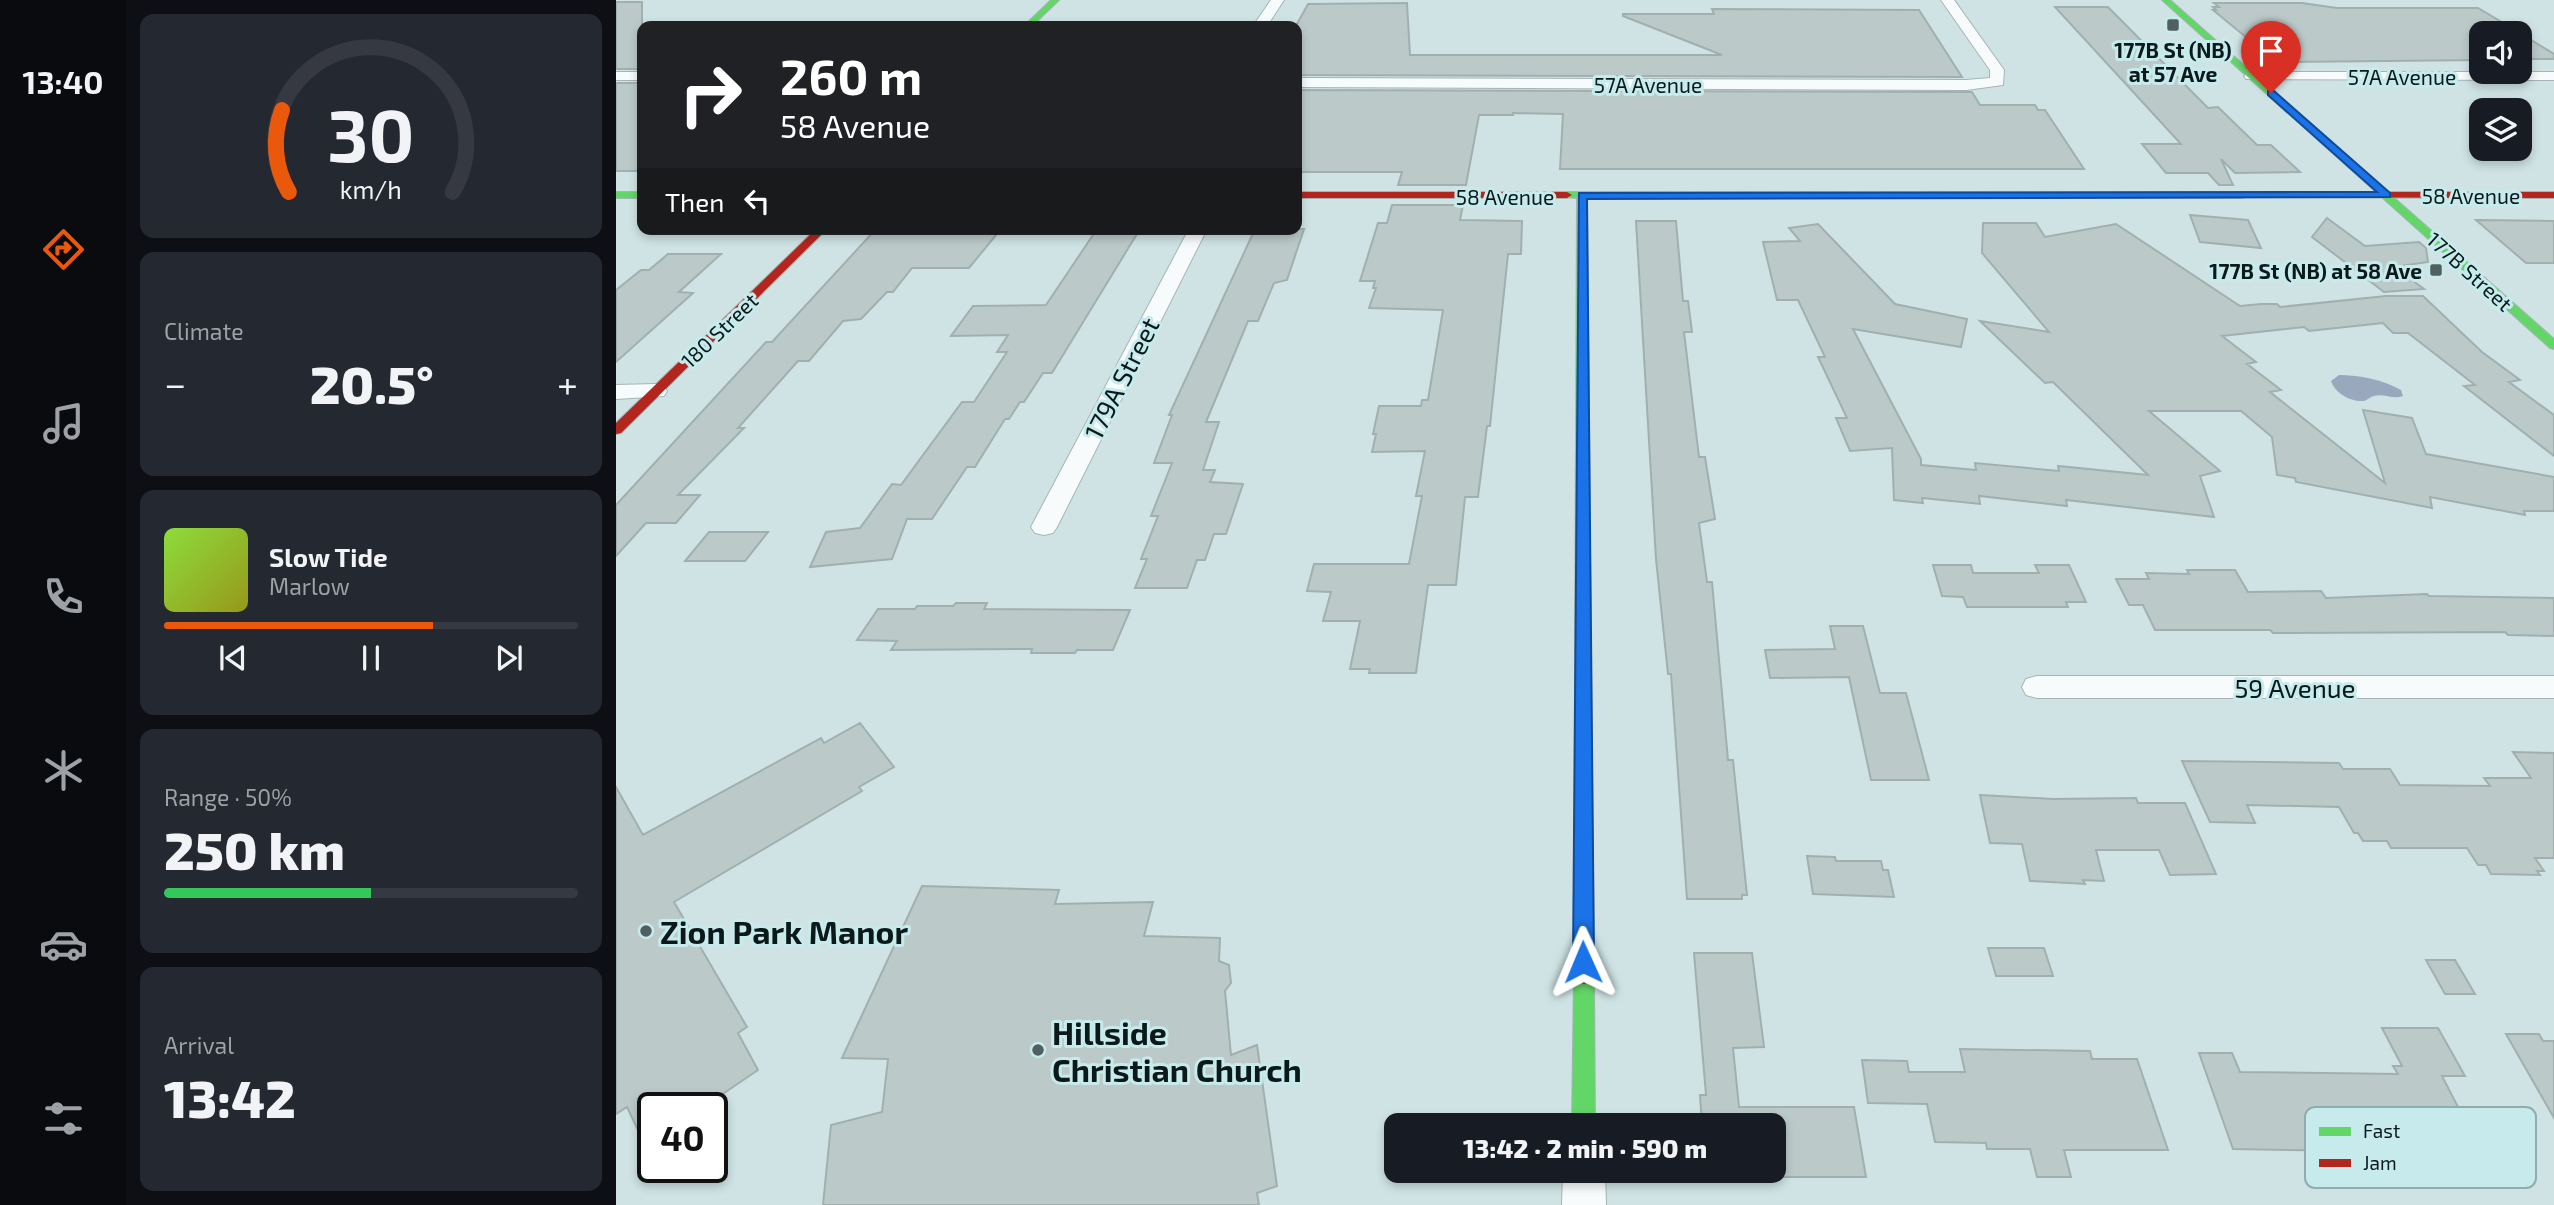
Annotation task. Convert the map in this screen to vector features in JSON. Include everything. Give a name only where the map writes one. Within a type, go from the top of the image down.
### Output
[{"type":"street","points":[[1033,21],[1055,0]]},
{"type":"street","points":[[1263,21],[1278,0]]},
{"type":"street","name":"57A Avenue","points":[[1302,83],[1966,85],[1998,82],[1997,70],[1947,0]]},
{"type":"street","name":"177B Street","points":[[2166,0],[2554,345]]},
{"type":"street","points":[[616,76],[637,76]]},
{"type":"street","name":"57A Avenue","points":[[2251,76],[2554,76]]},
{"type":"street","points":[[616,195],[637,195]]},
{"type":"street","name":"58 Avenue","points":[[1302,195],[2554,195]]},
{"type":"street","points":[[1582,196],[1584,1113]]},
{"type":"street","name":"180 Street","points":[[616,430],[816,235]]},
{"type":"street","name":"179A Street","points":[[1044,527],[1195,235]]},
{"type":"street","points":[[616,392],[656,391]]},
{"type":"street","name":"59 Avenue","points":[[2037,687],[2554,687]]},
{"type":"street","points":[[1584,1183],[1584,1205]]},
{"type":"water","points":[[2339,375],[2379,381],[2401,390],[2403,396],[2378,395],[2364,401],[2354,400],[2340,393],[2333,385],[2331,381]]},
{"type":"building","points":[[616,2],[642,2],[642,21],[637,21],[637,69],[616,69]]},
{"type":"building","points":[[1407,3],[1410,55],[1722,55],[1623,14],[1714,14],[1712,9],[1919,10],[1962,77],[1302,75],[1302,21],[1299,21],[1308,4]]},
{"type":"building","points":[[2214,3],[2302,3],[2337,8],[2478,8],[2500,21],[2469,21],[2469,60],[2284,62],[2258,47],[2213,10],[2216,10],[2213,7],[2219,7]]},
{"type":"building","points":[[2055,7],[2108,7],[2208,108],[2218,107],[2257,145],[2271,145],[2300,172],[2235,173],[2221,159],[2233,185],[2219,185],[2208,173],[2166,173],[2142,144],[2181,144]]},
{"type":"building","points":[[2532,40],[2554,54],[2554,59],[2532,59]]},
{"type":"building","points":[[616,83],[637,83],[637,171],[616,171]]},
{"type":"building","points":[[1302,90],[1972,92],[1980,105],[2035,105],[2038,110],[2045,110],[2084,169],[1560,169],[1563,114],[1513,113],[1479,115],[1466,185],[1398,185],[1402,172],[1302,172]]},
{"type":"building","points":[[1392,205],[1463,205],[1460,220],[1522,221],[1521,254],[1508,254],[1490,426],[1487,426],[1478,497],[1465,497],[1456,585],[1428,585],[1416,673],[1369,673],[1370,669],[1350,669],[1360,621],[1323,621],[1331,592],[1307,591],[1314,564],[1409,564],[1422,496],[1416,496],[1425,451],[1372,452],[1376,434],[1373,434],[1379,406],[1421,406],[1422,400],[1428,400],[1443,310],[1369,308],[1376,288],[1373,288],[1375,281],[1360,281],[1378,223],[1387,223]]},
{"type":"building","points":[[2190,215],[2248,220],[2261,248],[2200,242]]},
{"type":"building","points":[[2327,218],[2365,246],[2419,242],[2426,248],[2428,262],[2394,267],[2424,289],[2384,292],[2312,237]]},
{"type":"building","points":[[2476,220],[2554,221],[2554,263],[2526,263]]},
{"type":"building","points":[[1636,221],[1676,221],[1683,301],[1688,301],[1692,332],[1684,332],[1699,457],[1705,457],[1715,519],[1699,523],[1707,582],[1712,582],[1728,760],[1733,760],[1747,895],[1742,895],[1742,899],[1687,899],[1671,674],[1668,674],[1656,559]]},
{"type":"building","points":[[1983,223],[2036,223],[2045,237],[2116,224],[2240,306],[2277,304],[2280,307],[2386,296],[2423,296],[2482,352],[2520,380],[2509,382],[2554,415],[2554,456],[2464,386],[2475,385],[2408,333],[2393,333],[2383,323],[2309,331],[2304,327],[2222,336],[2256,362],[2247,364],[2281,390],[2270,392],[2385,483],[2363,410],[2412,418],[2426,454],[2554,477],[2554,511],[2524,511],[2525,515],[2430,497],[2432,508],[2296,482],[2295,478],[2277,475],[2272,437],[2241,411],[2149,411],[2220,471],[2200,476],[2214,517],[2066,500],[2067,506],[1979,496],[1980,504],[1922,498],[1923,503],[1894,500],[1892,448],[1850,451],[1836,418],[1847,418],[1818,357],[1825,357],[1798,300],[1777,300],[1763,242],[1800,241],[1789,228],[1818,224],[1895,304],[1967,319],[1961,347],[1853,329],[1921,459],[1921,465],[1976,470],[1975,463],[2059,471],[2058,466],[2148,475],[2053,382],[2045,383],[1980,321],[2049,332],[1982,253]]},
{"type":"building","points":[[870,235],[996,235],[969,268],[912,268],[893,292],[887,292],[861,319],[843,321],[809,361],[798,361],[738,428],[744,428],[678,495],[700,495],[676,523],[646,523],[616,556],[616,505],[766,342],[772,342]]},
{"type":"building","points":[[1093,235],[1136,235],[1052,373],[1043,373],[1024,402],[1020,402],[1009,419],[1005,419],[975,467],[967,467],[932,519],[907,519],[892,559],[810,567],[826,532],[860,528],[892,484],[901,485],[962,402],[974,402],[1007,352],[997,352],[1008,335],[951,336],[973,306],[1046,305]]},
{"type":"building","points":[[1252,235],[1302,235],[1287,280],[1274,283],[1258,321],[1248,321],[1206,422],[1219,422],[1203,470],[1215,470],[1210,482],[1243,484],[1226,534],[1214,534],[1205,560],[1197,560],[1187,588],[1135,588],[1147,559],[1141,559],[1158,516],[1151,516],[1172,463],[1154,463],[1172,415],[1169,415]]},
{"type":"building","points":[[668,254],[721,254],[679,292],[693,293],[616,362],[616,290],[641,270],[649,270]]},
{"type":"building","points":[[709,532],[768,532],[745,561],[685,561]]},
{"type":"building","points":[[1933,565],[1971,565],[1973,573],[2039,573],[2035,565],[2069,565],[2086,602],[2066,602],[2068,607],[1967,607],[1963,597],[1942,596]]},
{"type":"building","points":[[2187,570],[2235,570],[2248,592],[2321,591],[2326,598],[2427,594],[2554,598],[2554,636],[2508,635],[2505,632],[2273,633],[2270,630],[2155,630],[2143,605],[2129,605],[2116,579],[2149,579],[2146,573],[2189,574]]},
{"type":"building","points":[[956,603],[987,603],[984,609],[1130,610],[1113,650],[1031,653],[1032,649],[891,650],[897,641],[857,640],[878,609],[915,609],[917,606],[953,606]]},
{"type":"building","points":[[1830,626],[1863,626],[1880,693],[1906,693],[1929,780],[1871,780],[1849,677],[1770,678],[1765,650],[1835,649]]},
{"type":"building","name":"Zion Park Manor","points":[[860,723],[894,767],[859,787],[862,791],[674,902],[747,1027],[738,1033],[758,1070],[726,1092],[637,1092],[637,1128],[627,1107],[616,1114],[616,787],[643,835],[821,738],[824,743]]},
{"type":"building","points":[[2513,752],[2554,753],[2554,858],[2535,858],[2544,871],[2537,871],[2540,875],[2491,874],[2486,865],[2478,865],[2467,848],[2391,848],[2387,841],[2363,841],[2358,833],[2354,833],[2339,807],[2247,805],[2255,823],[2210,822],[2182,761],[2339,763],[2343,769],[2390,769],[2400,785],[2490,786],[2484,778],[2531,778]]},
{"type":"building","points":[[1980,795],[2053,799],[2136,798],[2138,803],[2185,803],[2216,874],[2170,875],[2159,850],[2096,850],[2104,881],[2083,880],[2085,884],[2030,881],[2022,844],[1990,843]]},
{"type":"building","points":[[1807,856],[1835,857],[1836,861],[1881,861],[1883,870],[1888,870],[1894,897],[1813,894]]},
{"type":"building","name":"Hillside Christian Church","points":[[922,886],[1059,890],[1055,904],[1153,902],[1144,936],[1220,938],[1219,961],[1229,965],[1231,983],[1225,991],[1231,1055],[1257,1045],[1277,1186],[1257,1193],[1259,1205],[823,1205],[831,1125],[882,1112],[888,1059],[842,1058]]},
{"type":"building","points":[[1988,948],[2044,948],[2053,976],[1996,976]]},
{"type":"building","points":[[1694,953],[1752,953],[1764,1047],[1733,1048],[1739,1107],[1854,1107],[1866,1177],[1786,1177],[1786,1113],[1701,1113],[1700,1095],[1706,1095]]},
{"type":"building","points":[[2426,960],[2455,960],[2475,994],[2445,994]]},
{"type":"building","points":[[2382,1028],[2438,1028],[2465,1076],[2442,1076],[2458,1107],[2305,1107],[2305,1150],[2233,1149],[2199,1053],[2232,1053],[2240,1072],[2398,1074],[2393,1066],[2402,1066]]},
{"type":"building","points":[[2506,1034],[2539,1034],[2543,1041],[2554,1041],[2554,1118]]},
{"type":"building","points":[[1960,1049],[2090,1051],[2092,1059],[2137,1059],[2168,1150],[2064,1150],[2071,1177],[2037,1177],[2030,1149],[1987,1149],[1986,1143],[1935,1142],[1927,1104],[1868,1103],[1862,1060],[1907,1061],[1909,1072],[1965,1072]]},
{"type":"traffic: fast","points":[[1033,21],[1055,0]]},
{"type":"traffic: fast","points":[[2166,0],[2554,345]]},
{"type":"traffic: fast","points":[[616,195],[637,195]]},
{"type":"traffic: fast","points":[[1567,195],[2243,195]]},
{"type":"traffic: fast","points":[[1582,196],[1583,667]]},
{"type":"traffic: fast","points":[[1584,974],[1584,1113]]},
{"type":"traffic: jam","points":[[1302,195],[1567,195]]},
{"type":"traffic: jam","points":[[2243,195],[2554,195]]},
{"type":"traffic: jam","points":[[616,430],[816,235]]},
{"type":"traffic: jam","points":[[1583,667],[1584,974]]},
{"type":"place","name":"177B St (NB) at 57 Ave","points":[[2173,25]]},
{"type":"place","name":"177B St (NB) at 58 Ave","points":[[2436,270]]},
{"type":"place","name":"Zion Park Manor","points":[[646,931]]},
{"type":"place","name":"Hillside Christian Church","points":[[1038,1050]]},
{"type":"route","points":[[1583,962],[1582,196],[2386,195],[2271,93]]}]
